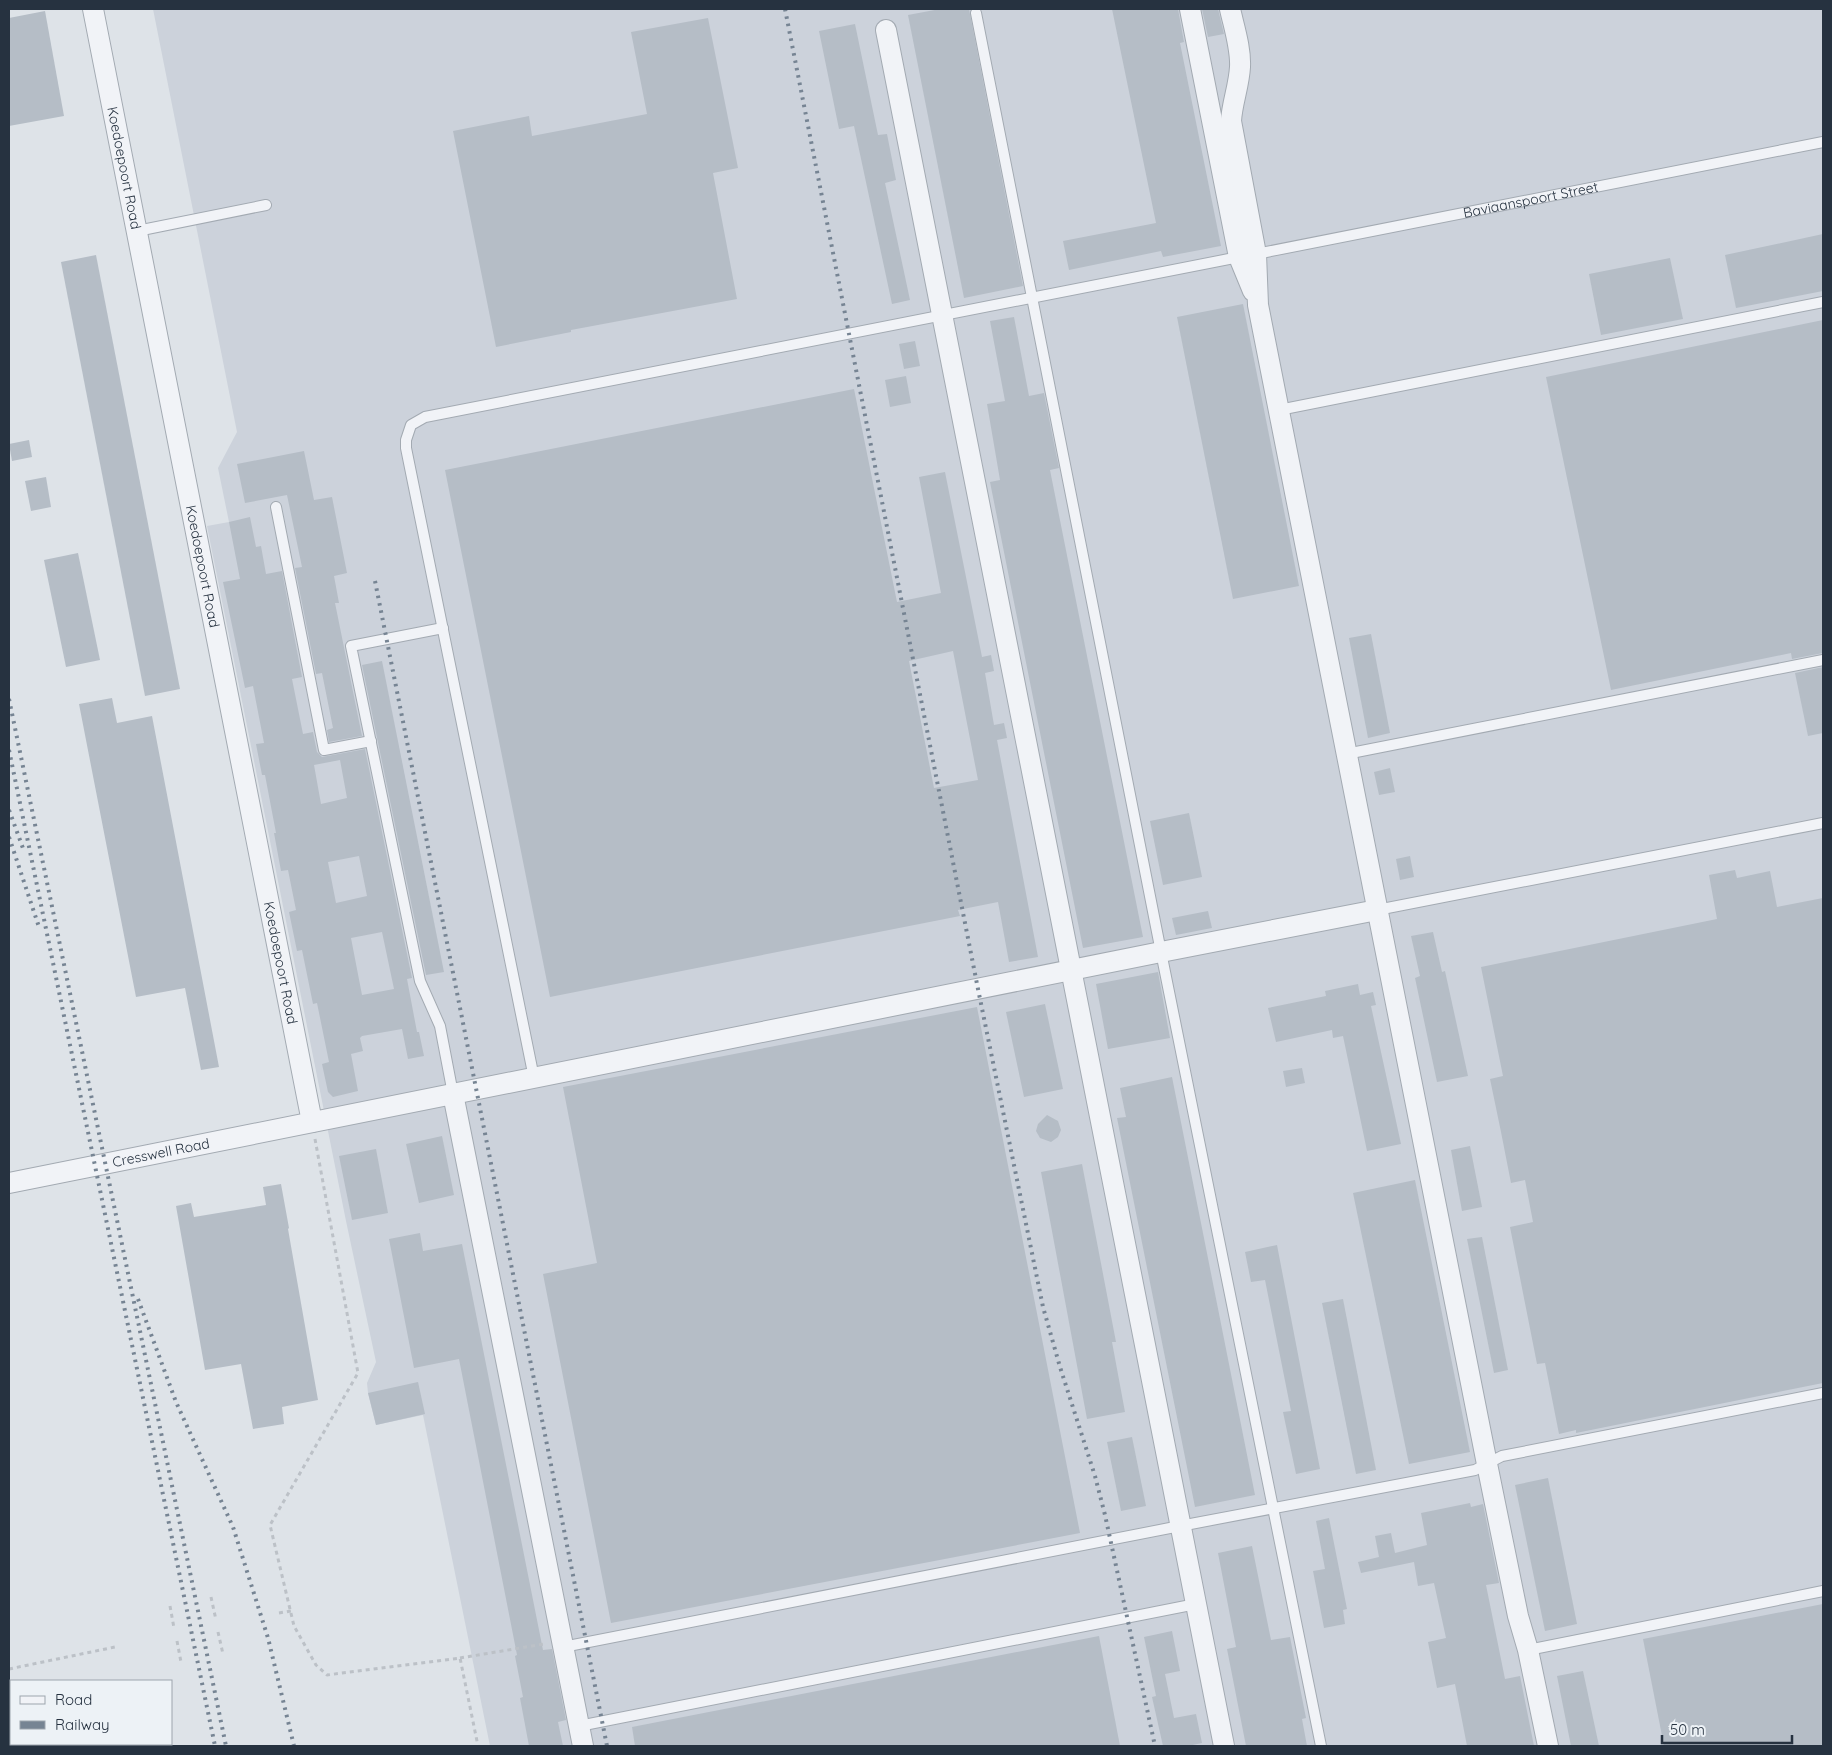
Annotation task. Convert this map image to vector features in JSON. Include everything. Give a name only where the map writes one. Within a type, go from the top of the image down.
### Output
[{"type":"street","name":"Koedoepoort Road","points":[[93,9],[312,1122]]},
{"type":"street","points":[[1190,9],[1258,305],[1487,1464],[1518,1616],[1528,1650],[1548,1746]]},
{"type":"street","points":[[1230,9],[1240,66],[1231,121],[1247,255]]},
{"type":"street","points":[[886,30],[1224,1746]]},
{"type":"street","name":"Cresswell Road","points":[[9,1183],[1377,910]]},
{"type":"street","points":[[453,1094],[582,1746]]},
{"type":"lane","points":[[976,13],[1161,952],[1321,1746]]},
{"type":"lane","name":"Baviaanspoort Street","points":[[534,1078],[406,448],[408,431],[416,421],[425,417],[1823,142]]},
{"type":"lane","points":[[137,231],[266,205]]},
{"type":"lane","points":[[1278,410],[1823,302]]},
{"type":"lane","points":[[276,507],[324,750],[371,740]]},
{"type":"lane","points":[[443,628],[351,646],[420,981],[440,1026],[453,1094]]},
{"type":"lane","points":[[1346,754],[1823,660]]},
{"type":"lane","points":[[1377,910],[1823,823]]},
{"type":"lane","points":[[562,1644],[1476,1470],[1502,1456],[1823,1393]]},
{"type":"lane","points":[[1528,1650],[1823,1591]]},
{"type":"lane","points":[[579,1726],[1196,1604]]},
{"type":"path","points":[[312,1122],[358,1373],[270,1525],[294,1626],[316,1665],[327,1675],[562,1644]]},
{"type":"path","points":[[211,1597],[216,1620]]},
{"type":"path","points":[[170,1606],[174,1628]]},
{"type":"path","points":[[279,1614],[291,1611]]},
{"type":"path","points":[[218,1632],[223,1654]]},
{"type":"path","points":[[177,1641],[181,1662]]},
{"type":"path","points":[[9,1669],[115,1647]]},
{"type":"path","points":[[460,1658],[478,1746]]},
{"type":"shaded area","points":[[153,9],[1823,9],[1823,1746],[490,1746],[423,1415],[376,1425],[368,1393],[367,1383],[376,1362],[207,526],[229,522],[218,468],[237,432]]},
{"type":"building","points":[[940,9],[969,9],[1023,286],[964,298],[908,15]]},
{"type":"building","points":[[1112,9],[1178,9],[1184,42],[1180,43],[1221,246],[1163,257],[1161,251],[1069,270],[1063,241],[1156,223]]},
{"type":"building","points":[[1202,9],[1218,9],[1224,34],[1208,37]]},
{"type":"building","points":[[45,11],[64,116],[9,126],[9,18]]},
{"type":"building","points":[[708,18],[738,168],[713,173],[737,299],[571,330],[571,332],[496,347],[453,131],[529,116],[532,136],[647,114],[631,32]]},
{"type":"building","points":[[855,24],[878,135],[887,134],[896,180],[885,183],[910,300],[892,304],[854,126],[839,129],[819,31]]},
{"type":"building","points":[[1823,234],[1823,291],[1736,308],[1725,255]]},
{"type":"building","points":[[96,255],[180,689],[145,696],[61,262]]},
{"type":"building","points":[[1670,258],[1683,319],[1601,335],[1589,274]]},
{"type":"building","points":[[1243,304],[1299,586],[1233,599],[1177,317]]},
{"type":"building","points":[[1014,317],[1029,396],[1044,393],[1059,468],[1050,470],[1143,937],[1083,948],[990,482],[1000,480],[987,404],[1005,401],[990,321]]},
{"type":"building","points":[[1823,320],[1823,653],[1792,659],[1791,653],[1611,690],[1546,377]]},
{"type":"building","points":[[915,341],[920,366],[904,369],[899,344]]},
{"type":"building","points":[[906,376],[911,403],[890,407],[885,380]]},
{"type":"building","points":[[854,389],[897,602],[941,593],[919,477],[945,472],[982,657],[991,655],[994,671],[985,673],[994,725],[1004,723],[1007,738],[997,740],[1038,957],[1009,962],[998,902],[958,910],[960,916],[550,997],[445,470]],"holes":[[[953,651],[978,780],[934,788],[909,661]]]},
{"type":"building","points":[[29,440],[32,457],[12,461],[9,444]]},
{"type":"building","points":[[304,451],[314,500],[332,497],[347,573],[334,576],[339,603],[335,603],[362,736],[329,742],[327,730],[333,728],[322,673],[316,674],[295,568],[302,567],[287,495],[245,503],[237,464]]},
{"type":"building","points":[[46,477],[51,507],[31,511],[25,481]]},
{"type":"building","points":[[250,517],[256,547],[261,546],[266,574],[282,571],[302,677],[292,679],[303,734],[313,732],[317,752],[322,757],[365,749],[412,978],[407,979],[417,1032],[419,1032],[424,1056],[408,1059],[402,1029],[362,1036],[360,1038],[363,1051],[351,1054],[358,1091],[333,1097],[328,1092],[322,1064],[329,1062],[317,1003],[313,1004],[302,950],[297,951],[289,912],[296,910],[288,870],[281,871],[265,775],[262,775],[256,744],[264,743],[253,686],[245,688],[223,582],[240,579],[229,522]],"holes":[[[340,760],[347,798],[321,804],[314,765]],[[359,856],[367,896],[336,903],[328,862]],[[382,932],[394,989],[362,995],[351,938]]]},
{"type":"building","points":[[78,553],[100,660],[66,667],[44,560]]},
{"type":"building","points":[[1371,634],[1390,733],[1368,738],[1349,638]]},
{"type":"building","points":[[382,661],[444,972],[426,975],[362,665]]},
{"type":"building","points":[[1823,667],[1823,733],[1808,736],[1795,673]]},
{"type":"building","points":[[112,698],[117,723],[152,716],[219,1067],[201,1070],[185,988],[136,997],[79,704]]},
{"type":"building","points":[[1390,768],[1395,792],[1379,795],[1374,772]]},
{"type":"building","points":[[1189,813],[1202,877],[1163,885],[1150,821]]},
{"type":"building","points":[[1410,856],[1414,877],[1400,880],[1396,859]]},
{"type":"building","points":[[1735,870],[1737,878],[1770,871],[1777,907],[1823,898],[1823,1383],[1576,1433],[1576,1430],[1559,1434],[1545,1363],[1537,1364],[1510,1227],[1533,1222],[1525,1180],[1511,1183],[1490,1079],[1503,1076],[1481,967],[1717,919],[1709,875]]},
{"type":"building","points":[[1208,911],[1212,928],[1176,935],[1172,918]]},
{"type":"building","points":[[1433,932],[1442,972],[1445,971],[1468,1076],[1437,1082],[1415,978],[1420,976],[1411,936]]},
{"type":"building","points":[[1158,972],[1170,1038],[1108,1049],[1096,984]]},
{"type":"building","points":[[1358,984],[1360,995],[1373,992],[1376,1005],[1371,1006],[1401,1144],[1367,1151],[1343,1036],[1333,1038],[1332,1030],[1276,1042],[1268,1008],[1326,996],[1325,991]]},
{"type":"building","points":[[1045,1004],[1063,1089],[1024,1097],[1006,1012]]},
{"type":"building","points":[[977,1007],[1080,1533],[611,1623],[543,1274],[597,1263],[563,1087]]},
{"type":"building","points":[[1302,1068],[1305,1083],[1286,1087],[1283,1071]]},
{"type":"building","points":[[1172,1077],[1255,1495],[1195,1507],[1117,1118],[1126,1117],[1120,1088]]},
{"type":"building","points":[[1047,1115],[1058,1121],[1061,1130],[1058,1137],[1051,1142],[1040,1138],[1036,1131],[1038,1124]]},
{"type":"building","points":[[442,1136],[454,1195],[419,1203],[406,1144]]},
{"type":"building","points":[[1470,1146],[1482,1207],[1462,1211],[1451,1150]]},
{"type":"building","points":[[376,1149],[388,1213],[352,1220],[339,1156]]},
{"type":"building","points":[[1082,1164],[1116,1342],[1112,1342],[1125,1412],[1087,1419],[1041,1172]]},
{"type":"building","points":[[1415,1180],[1470,1452],[1409,1464],[1353,1193]]},
{"type":"building","points":[[281,1184],[318,1400],[282,1407],[284,1424],[253,1429],[241,1364],[205,1370],[176,1206],[191,1203],[194,1217],[266,1205],[263,1187]]},
{"type":"building","points":[[420,1233],[423,1251],[462,1244],[543,1650],[552,1649],[566,1720],[558,1722],[563,1746],[529,1746],[520,1698],[523,1697],[515,1656],[517,1655],[459,1359],[414,1368],[389,1239]]},
{"type":"building","points":[[1482,1237],[1508,1370],[1494,1373],[1467,1239]]},
{"type":"building","points":[[1277,1245],[1320,1469],[1296,1474],[1283,1412],[1291,1411],[1265,1280],[1251,1282],[1245,1252]]},
{"type":"building","points":[[1343,1299],[1376,1470],[1356,1474],[1322,1303]]},
{"type":"building","points":[[418,1382],[425,1414],[376,1425],[368,1393]]},
{"type":"building","points":[[1132,1437],[1146,1506],[1121,1511],[1107,1442]]},
{"type":"building","points":[[1548,1478],[1577,1624],[1545,1631],[1515,1485]]},
{"type":"building","points":[[1470,1503],[1471,1507],[1483,1504],[1499,1583],[1486,1585],[1505,1679],[1520,1676],[1534,1746],[1467,1746],[1455,1684],[1437,1688],[1428,1642],[1446,1638],[1434,1583],[1418,1586],[1414,1562],[1361,1573],[1358,1562],[1379,1557],[1375,1536],[1391,1533],[1395,1553],[1427,1545],[1421,1513]]},
{"type":"building","points":[[1329,1518],[1347,1609],[1343,1610],[1345,1624],[1324,1628],[1313,1571],[1325,1569],[1316,1521]]},
{"type":"building","points":[[1252,1546],[1271,1640],[1290,1637],[1306,1718],[1302,1719],[1307,1746],[1246,1746],[1227,1649],[1236,1647],[1218,1553]]},
{"type":"building","points":[[1823,1604],[1823,1746],[1664,1746],[1643,1639]]},
{"type":"building","points":[[1172,1631],[1180,1671],[1165,1674],[1174,1718],[1196,1714],[1202,1743],[1188,1746],[1163,1746],[1152,1697],[1156,1696],[1144,1637]]},
{"type":"building","points":[[1099,1636],[1120,1746],[635,1746],[632,1727]]},
{"type":"building","points":[[1583,1671],[1599,1746],[1571,1746],[1557,1676]]},
{"type":"railway","points":[[785,9],[978,989],[1043,1307],[1095,1476],[1105,1515],[1155,1746]]},
{"type":"railway","points":[[375,581],[607,1746]]},
{"type":"railway","points":[[9,699],[226,1746]]},
{"type":"railway","points":[[9,750],[215,1746]]},
{"type":"railway","points":[[9,810],[24,851]]},
{"type":"railway","points":[[9,837],[39,927]]},
{"type":"railway","points":[[138,1299],[176,1402],[233,1527],[268,1638],[294,1746]]}]
